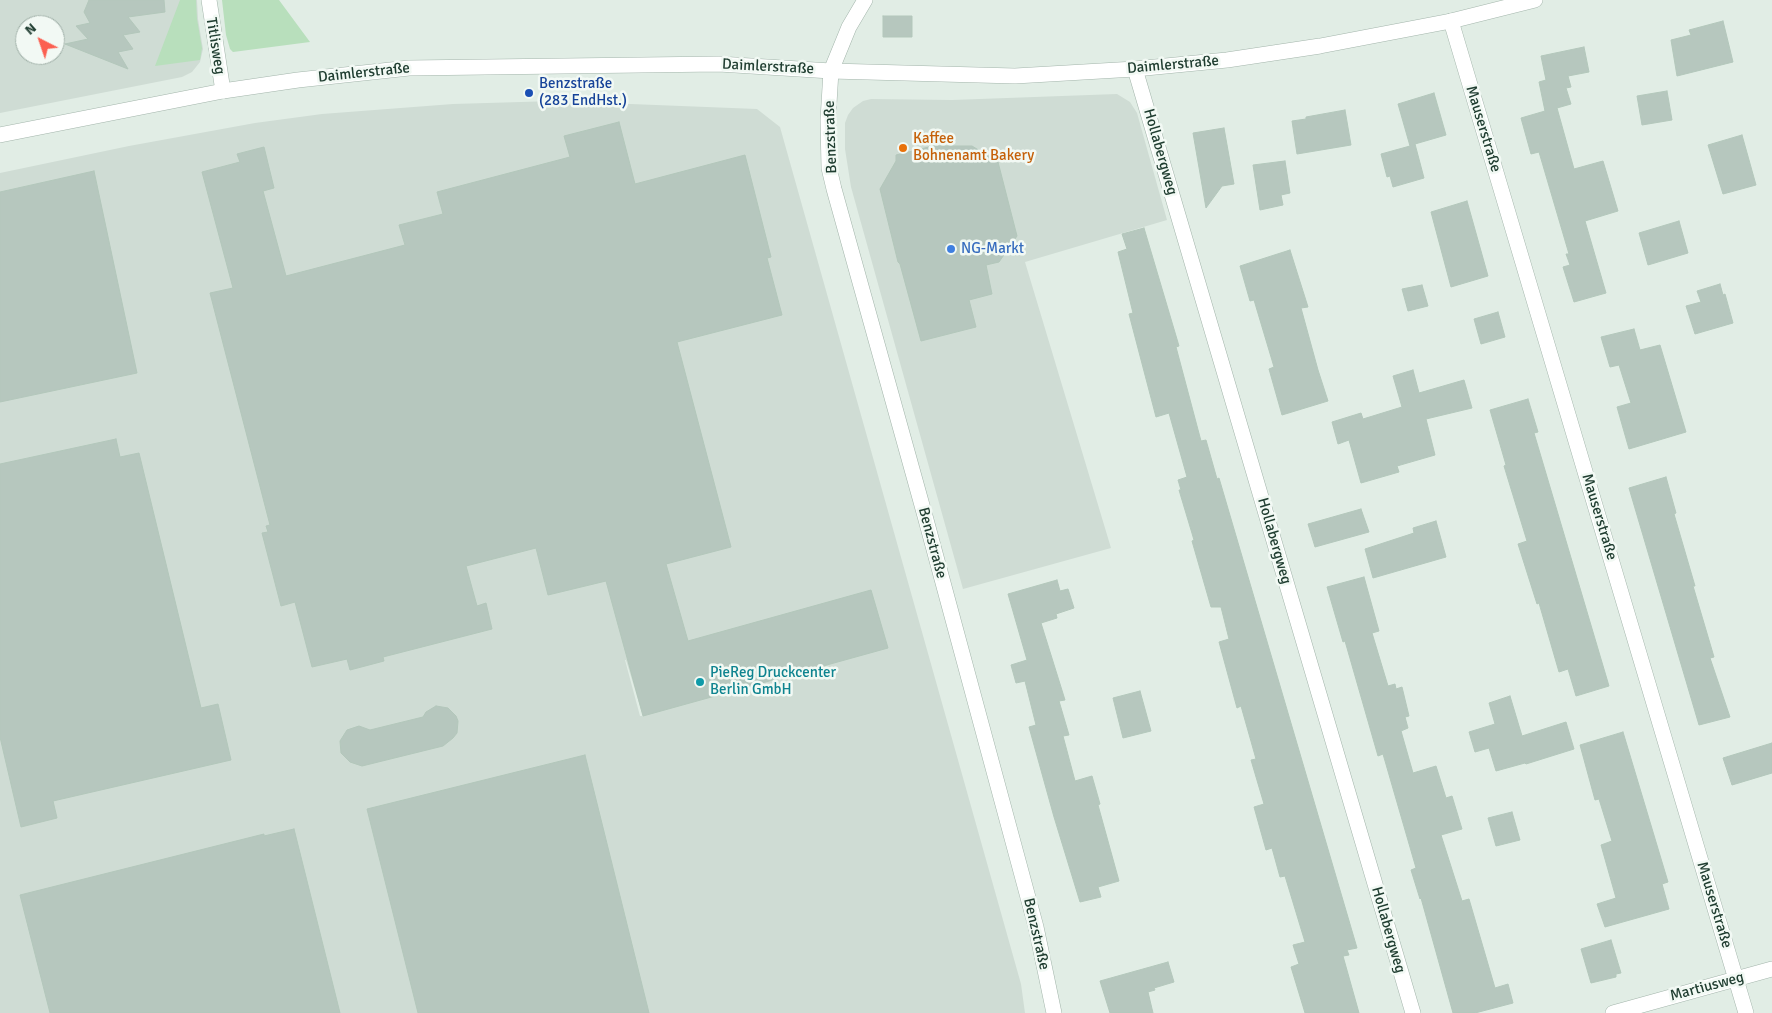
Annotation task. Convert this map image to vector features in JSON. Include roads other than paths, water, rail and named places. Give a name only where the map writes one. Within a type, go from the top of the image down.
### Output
[{"type":"street","name":"Titlisweg","points":[[209,0],[223,91]]},
{"type":"street","name":"Benzstraße","points":[[865,0],[849,27],[831,71],[828,120],[830,168],[834,189],[930,531],[1033,918],[1054,1013]]},
{"type":"street","name":"Daimlerstraße","points":[[0,135],[223,91],[288,81],[409,68],[701,64],[831,71],[1015,76],[1135,69],[1227,60],[1320,46],[1451,21],[1535,0]]},
{"type":"street","name":"Mauserstraße","points":[[1451,21],[1746,1013]]},
{"type":"street","name":"Hollabergweg","points":[[1135,69],[1413,1013]]},
{"type":"street","name":"Martiusweg","points":[[1613,1013],[1772,969]]},
{"type":"place","name":"Benzstraße (283 EndHst.)","points":[[529,93]]},
{"type":"place","name":"Kaffee Bohnenamt Bakery","points":[[903,148]]},
{"type":"place","name":"NG-Markt","points":[[951,249]]},
{"type":"place","name":"PieReg Druckcenter Berlin GmbH","points":[[700,682]]}]
